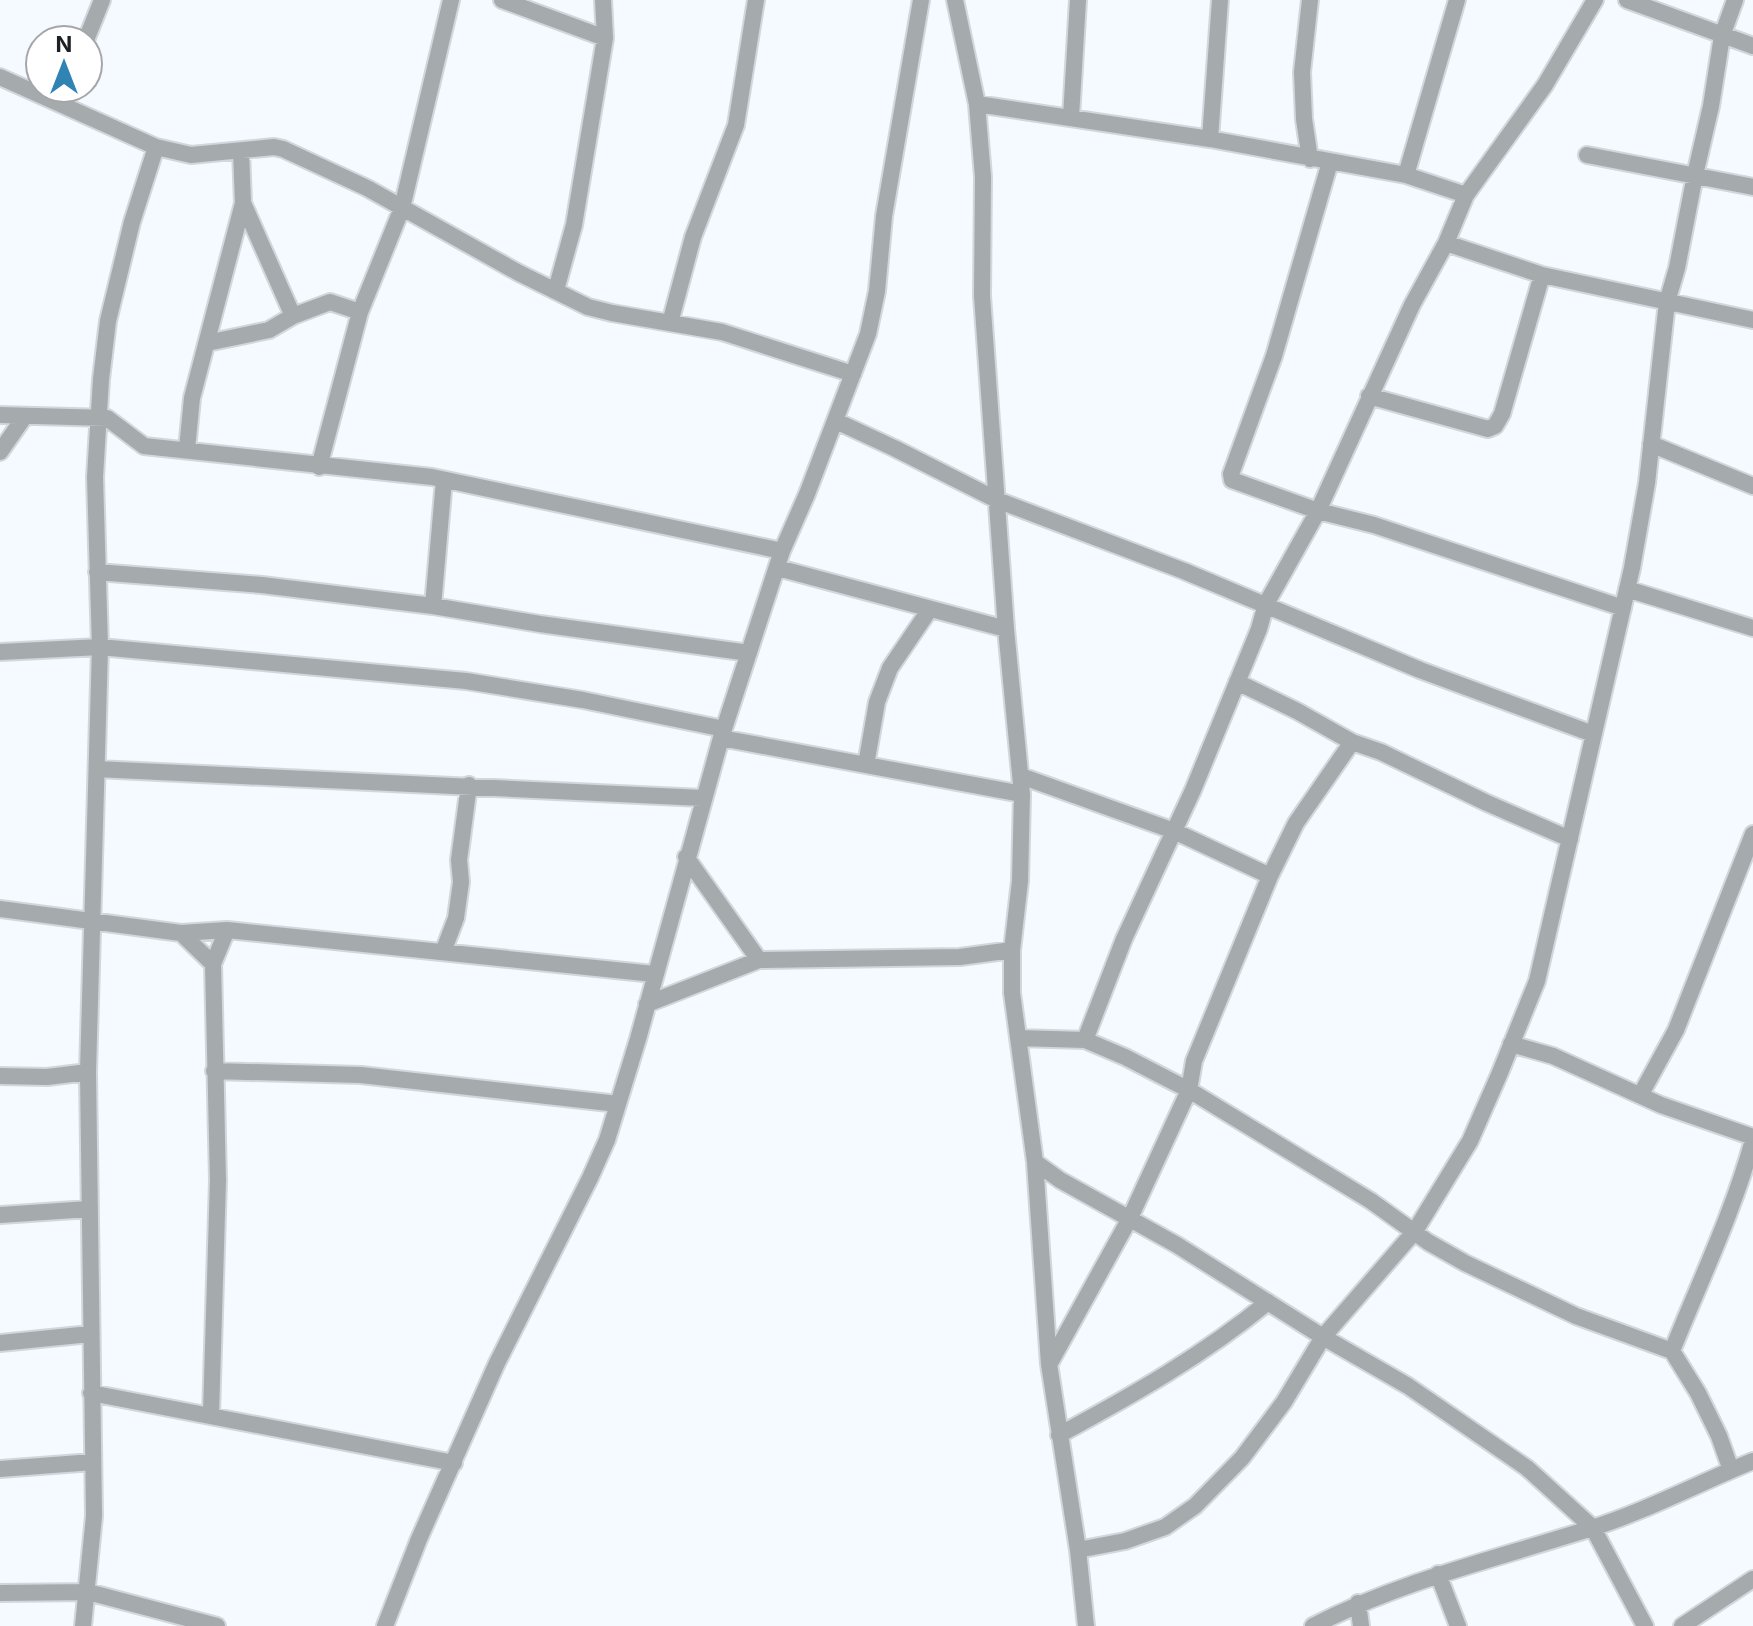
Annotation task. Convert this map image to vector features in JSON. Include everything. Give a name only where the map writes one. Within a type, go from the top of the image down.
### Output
[{"type":"street","points":[[92,24],[102,0]]},
{"type":"street","points":[[319,467],[360,312],[402,208],[451,0]]},
{"type":"street","points":[[502,0],[605,38]]},
{"type":"street","points":[[556,290],[574,225],[605,38],[603,0]]},
{"type":"street","points":[[670,323],[693,237],[736,125],[756,0]]},
{"type":"street","points":[[385,1626],[497,1363],[590,1178],[618,1104],[722,733],[782,551],[868,334],[877,291],[884,216],[921,0]]},
{"type":"street","points":[[955,0],[977,104],[984,206],[982,296],[1006,629],[1021,776],[1020,881],[1012,950],[1012,993],[1035,1162],[1049,1364],[1078,1550],[1086,1626]]},
{"type":"street","points":[[1071,117],[1078,0]]},
{"type":"street","points":[[1210,139],[1220,0]]},
{"type":"street","points":[[1310,0],[1302,72],[1310,159]]},
{"type":"street","points":[[1406,175],[1457,0]]},
{"type":"street","points":[[1085,1040],[1124,939],[1237,682],[1266,604],[1318,511],[1412,305],[1446,243],[1466,195],[1545,85],[1595,0]]},
{"type":"street","points":[[1627,0],[1753,46]]},
{"type":"street","points":[[1078,1550],[1125,1541],[1165,1527],[1195,1506],[1242,1458],[1284,1402],[1323,1337],[1415,1231],[1470,1141],[1537,981],[1570,839],[1627,589],[1651,444],[1667,302],[1711,106],[1722,36],[1735,0]]},
{"type":"street","points":[[0,77],[156,147],[191,155],[274,147],[283,149],[367,188],[588,307],[722,332],[853,374]]},
{"type":"street","points":[[977,104],[1210,139],[1406,175],[1466,195]]},
{"type":"street","points":[[83,1626],[94,1516],[88,1072],[100,647],[95,477],[108,321],[132,222],[156,147]]},
{"type":"street","points":[[187,449],[192,398],[243,203],[241,151]]},
{"type":"street","points":[[1587,155],[1753,187]]},
{"type":"street","points":[[1330,162],[1274,356],[1231,474],[1235,483],[1318,511],[1374,525],[1623,608]]},
{"type":"street","points":[[243,203],[293,316]]},
{"type":"street","points":[[1446,243],[1542,275],[1753,320]]},
{"type":"street","points":[[1369,396],[1488,429],[1495,426],[1502,414],[1542,275]]},
{"type":"street","points":[[207,343],[256,334],[330,302],[360,312]]},
{"type":"street","points":[[0,415],[107,418],[144,446],[444,480],[782,551]]},
{"type":"street","points":[[0,452],[25,416]]},
{"type":"street","points":[[836,421],[997,500],[1266,604],[1420,670],[1593,734]]},
{"type":"street","points":[[1651,444],[1753,486]]},
{"type":"street","points":[[433,606],[444,480]]},
{"type":"street","points":[[778,568],[1006,629]]},
{"type":"street","points":[[97,572],[262,585],[433,606],[749,653]]},
{"type":"street","points":[[1627,589],[1753,628]]},
{"type":"street","points":[[866,765],[877,702],[890,668],[930,609]]},
{"type":"street","points":[[0,652],[100,647],[466,681],[583,700],[866,765],[1022,794]]},
{"type":"street","points":[[1237,682],[1352,742],[1381,752],[1570,839]]},
{"type":"street","points":[[1049,1364],[1130,1218],[1189,1090],[1194,1061],[1270,876],[1296,823],[1352,742]]},
{"type":"street","points":[[97,769],[702,798]]},
{"type":"street","points":[[1021,776],[1174,831],[1270,876]]},
{"type":"street","points":[[443,952],[456,918],[461,882],[459,860],[469,785]]},
{"type":"street","points":[[1641,1094],[1676,1030],[1753,834]]},
{"type":"street","points":[[686,857],[759,960]]},
{"type":"street","points":[[0,909],[181,933],[227,930],[654,974]]},
{"type":"street","points":[[211,1414],[218,1180],[213,964],[227,930]]},
{"type":"street","points":[[181,933],[213,964]]},
{"type":"street","points":[[647,1004],[759,960],[960,957],[1012,950]]},
{"type":"street","points":[[1018,1038],[1085,1040],[1189,1090],[1371,1201],[1428,1242],[1465,1263],[1576,1316],[1672,1351],[1698,1393],[1731,1470]]},
{"type":"street","points":[[1511,1044],[1553,1056],[1661,1105],[1753,1138],[1743,1176],[1672,1351]]},
{"type":"street","points":[[214,1071],[361,1075],[618,1104]]},
{"type":"street","points":[[0,1076],[47,1077],[88,1072]]},
{"type":"street","points":[[1035,1162],[1060,1180],[1130,1218],[1408,1386],[1527,1468],[1593,1528],[1645,1626]]},
{"type":"street","points":[[0,1215],[89,1209]]},
{"type":"street","points":[[1059,1435],[1189,1359],[1268,1302]]},
{"type":"street","points":[[0,1343],[90,1334]]},
{"type":"street","points":[[91,1393],[454,1463]]},
{"type":"street","points":[[1313,1626],[1358,1603],[1438,1574],[1593,1528],[1753,1461]]},
{"type":"street","points":[[0,1469],[93,1462]]},
{"type":"street","points":[[1438,1574],[1458,1626]]},
{"type":"street","points":[[1682,1626],[1753,1579]]},
{"type":"street","points":[[0,1593],[88,1592],[217,1626]]},
{"type":"street","points":[[1358,1603],[1361,1626]]}]
